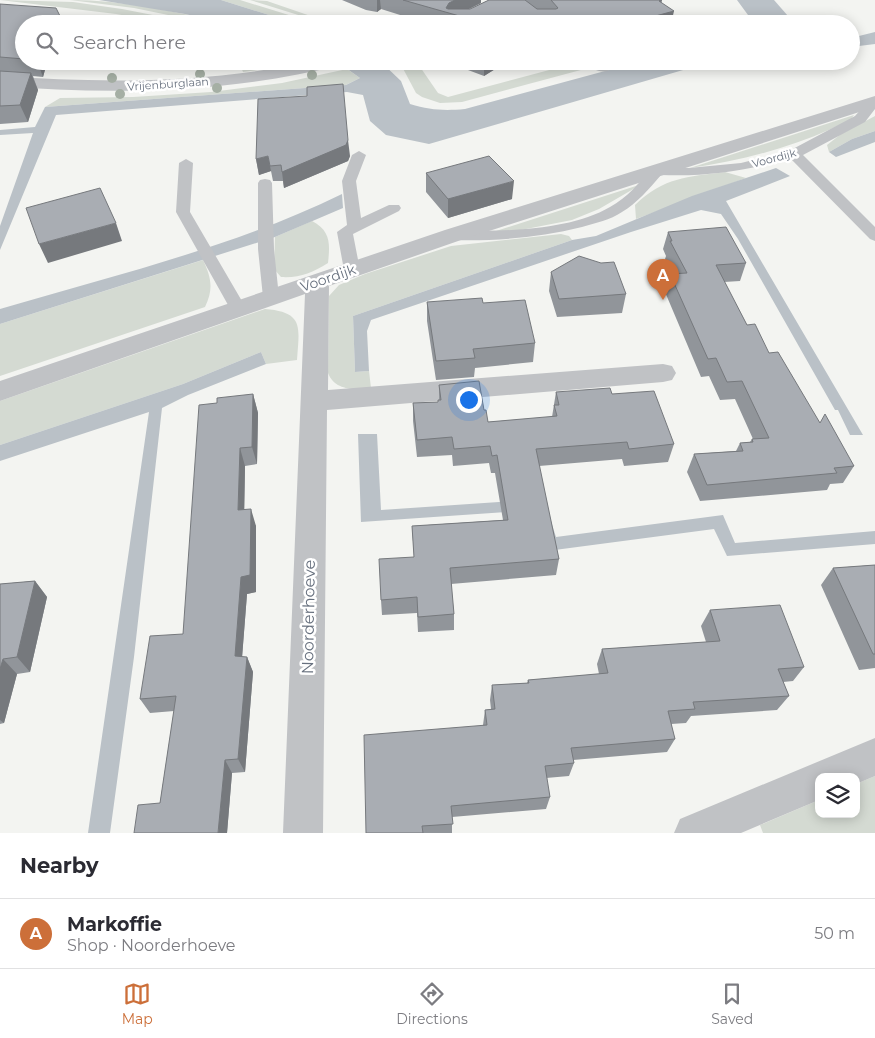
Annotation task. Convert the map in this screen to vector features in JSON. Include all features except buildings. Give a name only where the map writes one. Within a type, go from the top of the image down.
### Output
[{"type":"street","name":"Vrijenburglaan","points":[[0,81],[50,86],[135,87],[261,76],[291,70]]},
{"type":"street","name":"Voordijk","points":[[0,391],[453,235],[875,101]]},
{"type":"street","name":"Noorderhoeve","points":[[303,833],[317,281]]},
{"type":"street","points":[[314,401],[663,373]]},
{"type":"street","points":[[838,773],[875,757]]},
{"type":"street","points":[[694,833],[815,783]]},
{"type":"lane","name":"Voordijk","points":[[657,171],[689,172],[741,167],[794,154],[860,119],[875,101]]},
{"type":"lane","points":[[794,154],[875,236]]},
{"type":"lane","points":[[355,227],[349,181],[359,155]]},
{"type":"lane","points":[[186,163],[183,212],[238,308]]},
{"type":"lane","points":[[265,183],[266,249],[271,297]]},
{"type":"lane","points":[[352,270],[346,232],[394,208]]},
{"type":"shaded area","points":[[0,0],[73,2],[153,15],[116,14]]},
{"type":"shaded area","points":[[70,0],[130,4],[188,15],[168,15],[134,8]]},
{"type":"shaded area","points":[[99,0],[221,0],[269,15],[185,14]]},
{"type":"shaded area","points":[[221,0],[240,0],[289,15],[269,15]]},
{"type":"shaded area","points":[[250,0],[267,1],[308,15],[298,15]]},
{"type":"shaded area","points":[[737,0],[774,0],[787,15],[748,15]]},
{"type":"shaded area","points":[[875,32],[875,44],[860,46],[860,36]]},
{"type":"shaded area","points":[[342,70],[348,70],[360,78],[346,85],[45,107],[60,98],[133,97],[211,92],[282,83]]},
{"type":"shaded area","points":[[349,70],[389,70],[401,81],[410,104],[431,109],[450,110],[465,109],[609,70],[683,70],[429,144],[386,135],[370,121],[363,95],[347,92],[56,115],[0,250],[0,226],[33,133],[0,135],[0,130],[35,127],[45,107],[346,85],[360,78]]},
{"type":"shaded area","points":[[404,70],[422,70],[438,93],[448,97],[549,70],[581,70],[462,102],[440,103],[416,93]]},
{"type":"shaded area","points":[[854,115],[850,120],[841,125],[780,148],[726,162],[690,168]]},
{"type":"shaded area","points":[[875,116],[875,131],[852,139],[829,152],[827,145],[841,134]]},
{"type":"shaded area","points":[[875,131],[875,142],[836,157],[829,152],[852,139]]},
{"type":"shaded area","points":[[776,168],[790,176],[726,201],[863,435],[850,435],[838,410],[835,410],[738,239],[721,214],[701,210],[371,320],[367,331],[369,371],[355,372],[353,316],[572,240],[596,236],[692,196]]},
{"type":"shaded area","points":[[725,172],[746,178],[636,219],[635,205],[656,189],[687,177]]},
{"type":"shaded area","points":[[642,184],[599,209],[572,220],[500,234],[496,231]]},
{"type":"shaded area","points":[[342,194],[343,208],[275,237],[0,324],[0,309],[217,245],[301,213]]},
{"type":"shaded area","points":[[312,221],[323,229],[328,239],[328,263],[306,274],[294,277],[281,277],[274,269],[275,237]]},
{"type":"shaded area","points":[[561,234],[569,236],[572,240],[353,316],[355,372],[369,371],[371,388],[346,388],[331,379],[328,373],[329,296],[339,285],[365,274],[451,246]]},
{"type":"shaded area","points":[[203,260],[210,283],[210,294],[205,307],[0,376],[0,324]]},
{"type":"shaded area","points":[[265,309],[287,314],[297,324],[297,360],[266,364],[261,352],[183,384],[0,445],[0,401]]},
{"type":"shaded area","points":[[261,352],[266,364],[188,395],[162,408],[134,657],[110,833],[88,833],[149,412],[0,461],[0,445],[183,384]]},
{"type":"shaded area","points":[[358,434],[377,434],[381,510],[544,499],[556,537],[723,515],[735,543],[875,531],[875,544],[727,556],[714,529],[547,551],[534,510],[361,522]]},
{"type":"shaded area","points":[[875,776],[875,833],[763,833],[760,825],[815,802],[815,818],[860,818],[860,782]]},
{"type":"place","name":"Markoffie","points":[[663,300]]}]
